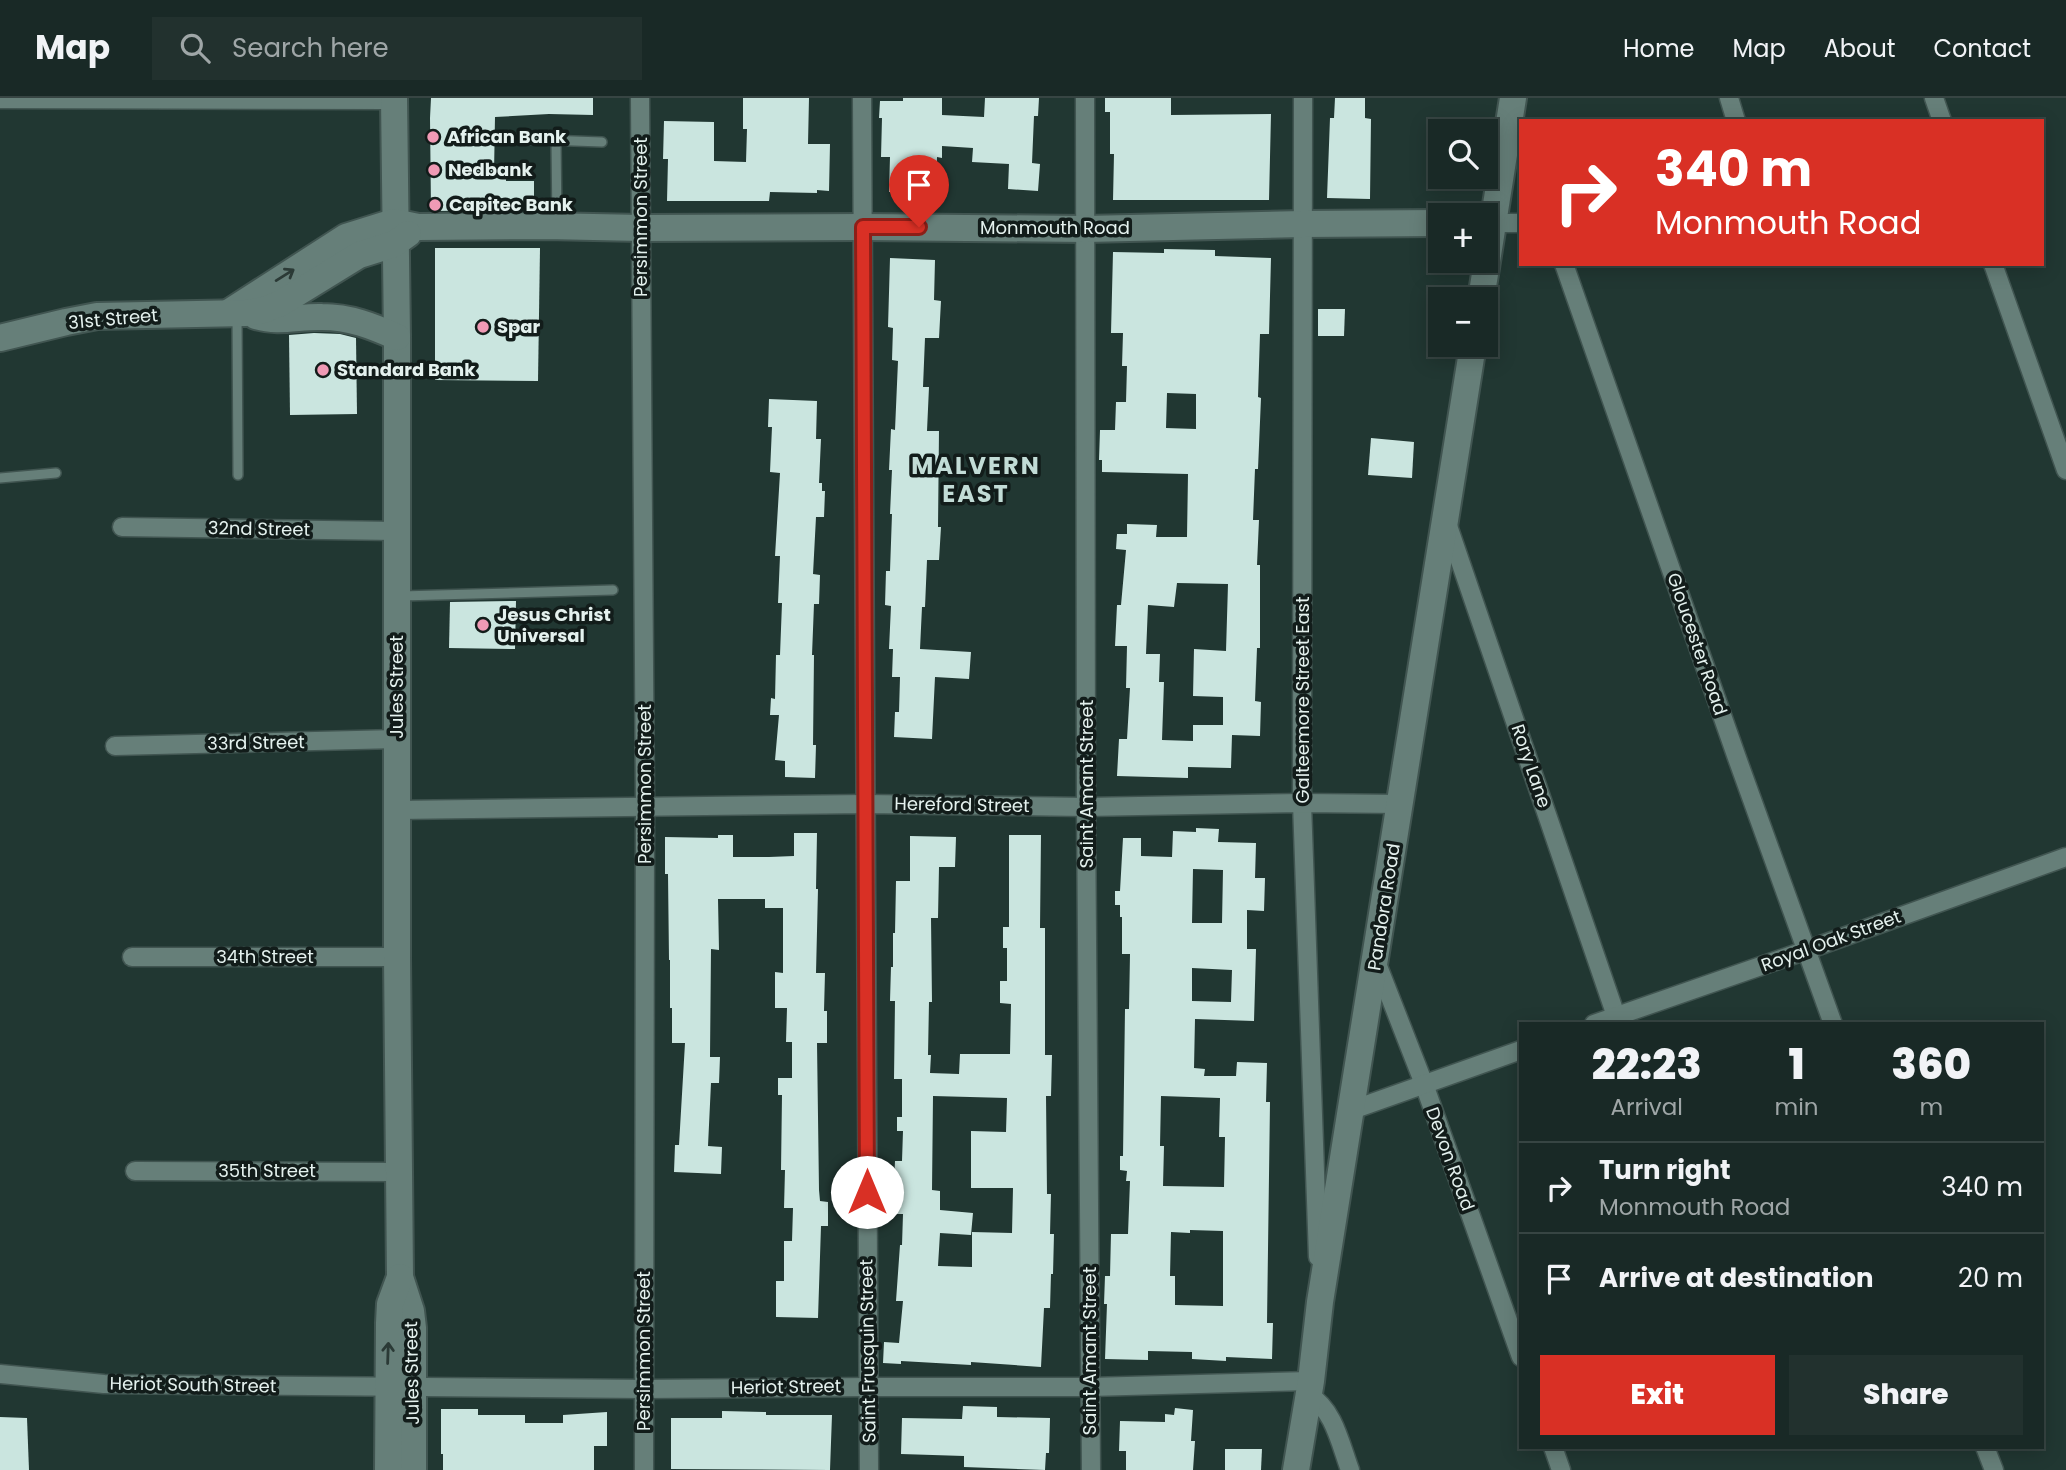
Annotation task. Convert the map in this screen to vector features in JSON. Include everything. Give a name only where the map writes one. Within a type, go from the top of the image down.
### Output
[{"type":"street","name":"Persimmon Street","points":[[640,98],[645,806],[644,1470]]},
{"type":"street","name":"Saint Frusquin Street","points":[[862,98],[870,1470]]},
{"type":"street","name":"Saint Amant Street","points":[[1085,98],[1086,807],[1091,1470]]},
{"type":"street","name":"Galteemore Street East","points":[[1303,98],[1302,803],[1320,1302]]},
{"type":"street","points":[[1493,203],[1513,98]]},
{"type":"street","points":[[1729,98],[1735,119]]},
{"type":"street","points":[[1934,98],[1941,119]]},
{"type":"street","points":[[0,99],[394,99]]},
{"type":"street","name":"Jules Street","points":[[388,1470],[400,1387],[413,1328],[411,1311],[400,1277],[396,530],[397,337],[402,231],[394,99]]},
{"type":"street","name":"Monmouth Road","points":[[402,231],[557,226],[1086,229],[1428,223]]},
{"type":"street","points":[[1498,223],[1519,223]]},
{"type":"street","name":"31st Street","points":[[0,338],[97,316],[264,310],[281,303],[402,231]]},
{"type":"street","name":"Gloucester Road","points":[[1565,266],[1832,1022]]},
{"type":"street","points":[[1994,266],[2066,470]]},
{"type":"street","points":[[237,313],[278,320],[342,318],[364,323],[397,337]]},
{"type":"street","name":"Pandora Road","points":[[1296,1470],[1310,1388],[1320,1302],[1471,357]]},
{"type":"street","name":"Rory Lane","points":[[1445,516],[1616,1016]]},
{"type":"street","name":"32nd Street","points":[[122,527],[396,530]]},
{"type":"street","name":"33rd Street","points":[[115,746],[397,739]]},
{"type":"street","name":"Hereford Street","points":[[397,810],[865,804],[1086,807],[1401,804]]},
{"type":"street","name":"Royal Oak Street","points":[[1600,1022],[2066,857]]},
{"type":"street","name":"34th Street","points":[[132,957],[397,957]]},
{"type":"street","name":"Devon Road","points":[[1376,961],[1424,1084],[1519,1351]]},
{"type":"street","points":[[1352,1110],[1519,1051]]},
{"type":"street","name":"35th Street","points":[[135,1171],[399,1172]]},
{"type":"street","name":"Heriot South Street","points":[[0,1374],[104,1384],[400,1387]]},
{"type":"street","name":"Jules Street","points":[[400,1387],[413,1470]]},
{"type":"street","name":"Heriot Street","points":[[400,1387],[1310,1388]]},
{"type":"street","points":[[1310,1388],[1329,1415],[1350,1470]]},
{"type":"street","points":[[1554,1449],[1561,1470]]},
{"type":"street","points":[[1986,1449],[1994,1470]]},
{"type":"lane","points":[[518,139],[602,142]]},
{"type":"lane","points":[[556,140],[557,226]]},
{"type":"lane","points":[[237,313],[239,475]]},
{"type":"lane","points":[[0,478],[56,473]]},
{"type":"lane","points":[[396,596],[613,590]]},
{"type":"building","points":[[431,98],[593,98],[593,115],[495,117],[494,173],[506,173],[506,181],[534,181],[534,210],[431,211]]},
{"type":"building","points":[[743,98],[809,98],[808,144],[830,144],[829,191],[770,192],[769,201],[667,201],[668,159],[663,159],[664,121],[714,122],[714,161],[746,162],[747,129],[743,129]]},
{"type":"building","points":[[903,98],[942,98],[942,115],[984,117],[985,98],[1039,98],[1038,116],[1034,116],[1032,163],[1040,164],[1038,191],[1008,189],[1009,164],[972,162],[973,148],[942,146],[942,158],[937,157],[936,193],[889,192],[890,157],[881,157],[880,101],[903,101]]},
{"type":"building","points":[[1105,98],[1171,98],[1171,115],[1271,114],[1269,200],[1113,200],[1114,154],[1110,154],[1110,112],[1105,112]]},
{"type":"building","points":[[1335,98],[1365,98],[1365,118],[1371,119],[1370,199],[1327,198],[1330,118],[1334,118]]},
{"type":"building","points":[[435,248],[540,248],[538,381],[435,380]]},
{"type":"building","points":[[1164,249],[1215,250],[1215,256],[1271,258],[1269,334],[1260,334],[1258,397],[1261,398],[1253,520],[1259,520],[1257,565],[1260,565],[1260,648],[1257,648],[1255,701],[1261,702],[1260,736],[1232,735],[1231,768],[1188,767],[1188,778],[1117,776],[1119,739],[1127,739],[1130,688],[1126,688],[1127,646],[1115,646],[1117,605],[1121,605],[1126,550],[1116,549],[1117,534],[1127,534],[1127,524],[1157,525],[1156,537],[1187,537],[1188,474],[1102,472],[1102,460],[1099,460],[1100,430],[1115,430],[1116,402],[1126,402],[1127,366],[1122,366],[1123,333],[1111,333],[1113,252],[1164,253]],"holes":[[[1167,393],[1196,394],[1196,429],[1166,428]],[[1177,583],[1228,584],[1226,651],[1194,649],[1193,696],[1223,697],[1223,725],[1193,725],[1193,741],[1162,740],[1164,682],[1159,682],[1160,654],[1146,654],[1148,605],[1174,607]]]},
{"type":"building","points":[[890,258],[935,260],[934,300],[941,301],[939,338],[925,338],[923,387],[929,387],[927,431],[939,431],[938,527],[941,527],[939,560],[927,560],[920,649],[971,652],[969,679],[935,677],[932,739],[894,737],[895,712],[899,712],[900,677],[892,677],[893,649],[889,649],[891,606],[885,605],[886,571],[890,571],[892,514],[892,470],[889,470],[891,429],[895,430],[898,361],[892,360],[893,328],[888,327]]},
{"type":"building","points":[[1318,309],[1345,309],[1344,336],[1318,336]]},
{"type":"building","name":"Standard Bank","points":[[314,333],[356,338],[357,414],[290,415],[289,335]]},
{"type":"building","points":[[769,399],[817,401],[816,439],[821,439],[819,483],[822,483],[822,491],[825,491],[824,517],[816,517],[813,574],[820,575],[819,604],[814,604],[812,655],[815,778],[785,777],[785,761],[775,760],[779,715],[770,715],[771,698],[775,699],[776,655],[780,655],[780,556],[775,556],[780,473],[770,472],[772,427],[768,427]]},
{"type":"building","points":[[1371,438],[1414,442],[1412,478],[1368,475]]},
{"type":"building","name":"Jesus Christ Universal","points":[[516,601],[515,649],[449,648],[450,602]]},
{"type":"building","points":[[1196,828],[1219,829],[1218,842],[1256,843],[1255,878],[1265,878],[1264,911],[1247,910],[1247,949],[1256,949],[1254,1021],[1195,1019],[1194,1068],[1205,1069],[1204,1076],[1236,1076],[1237,1062],[1267,1063],[1266,1102],[1270,1102],[1267,1323],[1273,1323],[1272,1359],[1192,1359],[1192,1352],[1148,1351],[1148,1360],[1105,1359],[1105,1276],[1110,1276],[1111,1234],[1128,1234],[1130,1181],[1126,1181],[1127,1171],[1120,1170],[1120,1156],[1123,1156],[1125,1009],[1129,1009],[1130,954],[1122,954],[1122,917],[1120,905],[1115,905],[1115,891],[1120,891],[1123,838],[1141,838],[1141,856],[1172,857],[1173,831],[1196,832]],"holes":[[[1193,869],[1223,870],[1222,923],[1192,923]],[[1192,968],[1232,970],[1231,1002],[1192,1001]],[[1161,1096],[1220,1098],[1219,1137],[1225,1137],[1224,1187],[1163,1186],[1164,1146],[1160,1146]],[[1190,1230],[1223,1231],[1223,1306],[1175,1305],[1175,1276],[1170,1276],[1171,1232],[1190,1233]]]},
{"type":"building","points":[[794,833],[817,833],[816,973],[825,973],[824,1011],[827,1011],[827,1043],[817,1043],[819,1190],[820,1201],[828,1202],[828,1226],[821,1226],[818,1318],[776,1317],[776,1281],[784,1281],[784,1241],[792,1241],[793,1208],[784,1208],[785,1170],[781,1170],[782,1095],[778,1095],[778,1078],[792,1078],[792,1042],[786,1042],[787,1008],[775,1008],[775,972],[783,973],[783,908],[765,908],[765,899],[718,899],[719,950],[711,949],[710,1057],[720,1057],[719,1083],[711,1083],[708,1146],[722,1147],[721,1174],[674,1172],[675,1145],[679,1145],[685,1043],[672,1043],[665,837],[718,838],[718,835],[733,835],[733,857],[769,857],[794,856]]},
{"type":"building","points":[[1009,835],[1041,835],[1040,928],[1045,928],[1045,1055],[1052,1055],[1051,1096],[1046,1096],[1047,1194],[1051,1194],[1050,1234],[1054,1234],[1050,1308],[1044,1308],[1041,1367],[971,1362],[971,1365],[901,1361],[901,1364],[883,1363],[884,1342],[899,1343],[903,1301],[896,1301],[903,1214],[895,1214],[897,1181],[894,1181],[895,1161],[902,1161],[903,1131],[897,1131],[897,1117],[902,1117],[902,1079],[894,1079],[895,1001],[890,1001],[896,881],[910,881],[910,836],[956,837],[955,867],[939,867],[938,918],[931,918],[932,1002],[929,1002],[928,1055],[931,1055],[930,1073],[959,1074],[960,1054],[1010,1054],[1011,1004],[1000,1003],[1000,981],[1007,981],[1007,948],[1003,948],[1003,927],[1009,927]],"holes":[[[933,1096],[1007,1098],[1006,1132],[971,1131],[971,1188],[1013,1188],[1012,1233],[972,1232],[972,1267],[938,1266],[940,1233],[971,1235],[973,1213],[940,1210],[940,1191],[932,1190]]]},
{"type":"building","points":[[963,1406],[997,1407],[997,1417],[1050,1418],[1049,1453],[1046,1453],[1045,1470],[964,1467],[964,1456],[901,1454],[902,1418],[962,1419]]},
{"type":"building","points":[[1175,1408],[1193,1410],[1193,1470],[1126,1470],[1126,1451],[1119,1451],[1120,1421],[1165,1422],[1165,1414],[1174,1415]]},
{"type":"building","points":[[441,1409],[478,1409],[478,1415],[525,1415],[525,1423],[563,1423],[563,1415],[607,1412],[607,1446],[594,1446],[594,1470],[443,1470]]},
{"type":"building","points":[[722,1411],[766,1412],[766,1415],[832,1415],[830,1470],[671,1469],[671,1418],[722,1418]]},
{"type":"building","points":[[0,1417],[27,1418],[29,1470],[0,1470]]},
{"type":"building","points":[[1225,1449],[1262,1449],[1261,1470],[1225,1470]]},
{"type":"place","name":"African Bank","points":[[433,137]]},
{"type":"place","name":"Nedbank","points":[[434,170]]},
{"type":"place","name":"Capitec Bank","points":[[435,205]]},
{"type":"place","name":"Spar","points":[[483,327]]},
{"type":"place","name":"Standard Bank","points":[[323,370]]},
{"type":"place","name":"Jesus Christ Universal","points":[[483,625]]},
{"type":"district","name":"MALVERN EAST","points":[[976,480]]},
{"type":"route","points":[[867,1192],[863,227],[919,227]]}]
